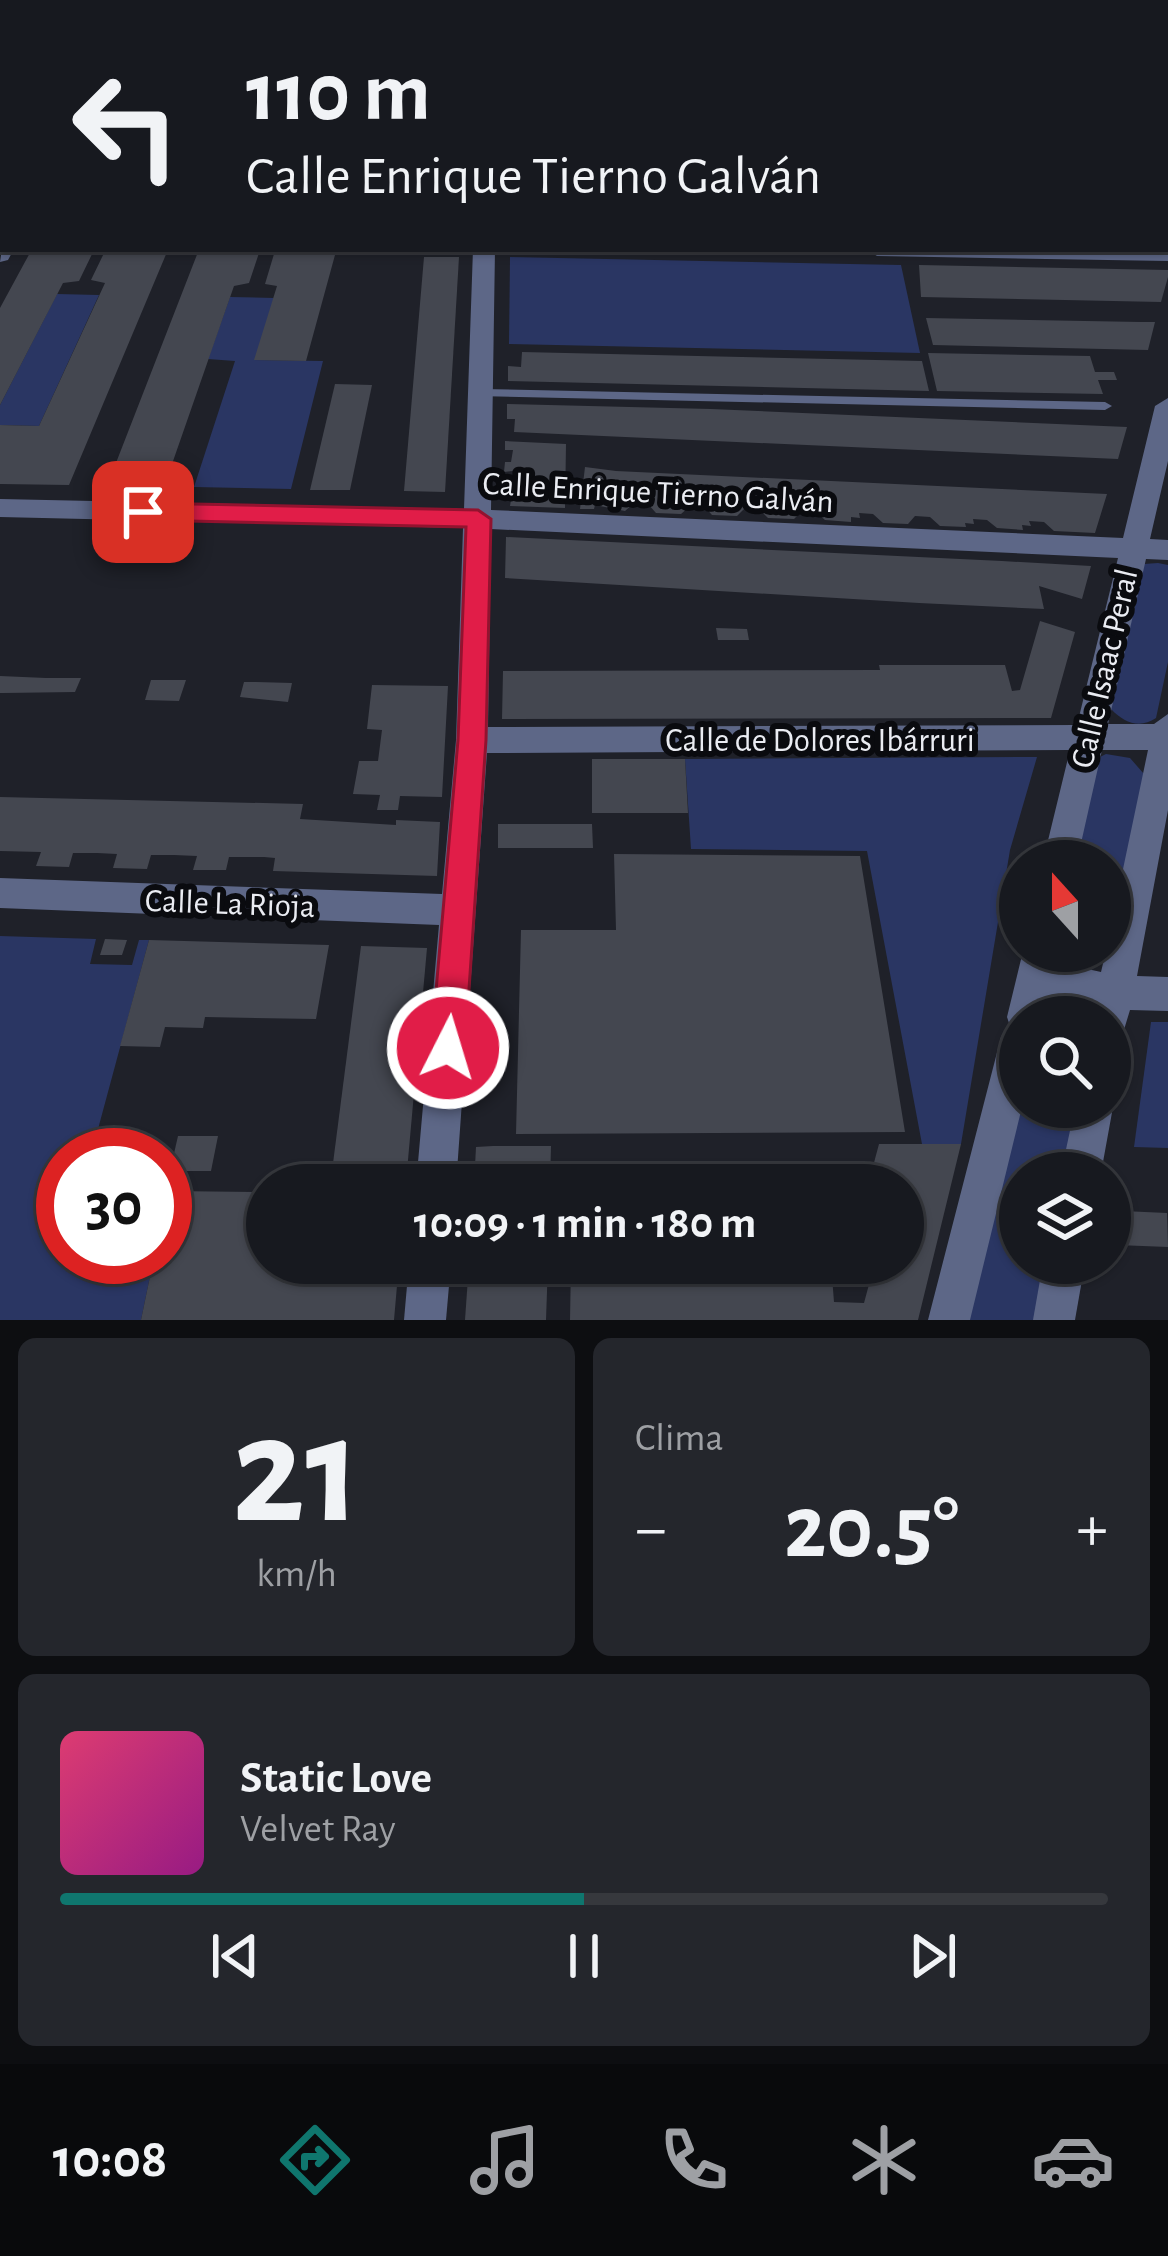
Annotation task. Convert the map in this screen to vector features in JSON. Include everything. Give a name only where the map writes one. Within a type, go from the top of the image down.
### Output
[{"type":"street","points":[[438,1164],[472,740],[484,252]]},
{"type":"street","points":[[1052,252],[1168,254]]},
{"type":"street","name":"Calle Isaac Peral","points":[[1064,840],[1168,406]]},
{"type":"street","name":"Calle Enrique Tierno Galván","points":[[0,508],[478,519],[1168,550]]},
{"type":"street","points":[[1115,996],[1167,734]]},
{"type":"street","name":"Calle de Dolores Ibárruri","points":[[472,740],[1086,739],[1167,734]]},
{"type":"street","name":"Calle La Rioja","points":[[0,893],[460,910]]},
{"type":"street","points":[[1054,972],[1096,996]]},
{"type":"street","points":[[1131,1002],[1168,994]]},
{"type":"street","points":[[950,1320],[999,1122]]},
{"type":"street","points":[[425,1320],[428,1284]]},
{"type":"street","points":[[1054,1320],[1060,1284]]},
{"type":"lane","points":[[481,392],[1105,406]]},
{"type":"shaded area","points":[[510,257],[901,265],[920,353],[509,344]]},
{"type":"shaded area","points":[[57,294],[99,295],[39,426],[0,425],[0,405]]},
{"type":"shaded area","points":[[230,297],[274,298],[255,360],[323,361],[291,489],[194,487],[235,361],[208,359]]},
{"type":"shaded area","points":[[1144,564],[1168,565],[1168,662],[1156,718],[1132,723],[1111,709]]},
{"type":"shaded area","points":[[1106,754],[1130,758],[1144,774],[1131,844],[1131,840],[1077,840],[1098,758]]},
{"type":"shaded area","points":[[1037,757],[1013,840],[999,840],[999,916],[961,1144],[922,1144],[867,851],[691,849],[685,759]]},
{"type":"shaded area","points":[[0,936],[96,939],[90,964],[132,965],[139,940],[149,940],[98,1128],[36,1128],[36,1284],[148,1284],[141,1320],[0,1320]]},
{"type":"shaded area","points":[[1151,1022],[1168,1022],[1168,1148],[1134,1147]]},
{"type":"shaded area","points":[[1015,1128],[1077,1128],[1072,1152],[1008,1152]]},
{"type":"shaded area","points":[[999,1188],[999,1284],[1046,1284],[1039,1320],[965,1320]]},
{"type":"building","points":[[30,252],[93,252],[79,281],[63,283],[0,405],[0,308]]},
{"type":"building","points":[[105,252],[167,252],[69,485],[0,484],[0,425],[39,426],[105,283],[91,280]]},
{"type":"building","points":[[198,252],[259,253],[249,283],[234,286],[164,487],[107,486]]},
{"type":"building","points":[[274,254],[335,255],[306,361],[254,360],[277,286],[265,284]]},
{"type":"building","points":[[424,257],[459,257],[445,492],[404,491]]},
{"type":"building","points":[[919,265],[1168,270],[1168,277],[1161,302],[921,297]]},
{"type":"building","points":[[926,318],[1155,322],[1148,350],[933,345]]},
{"type":"building","points":[[522,352],[922,361],[929,391],[508,381],[508,366],[521,367]]},
{"type":"building","points":[[928,353],[1090,356],[1095,372],[1114,372],[1117,380],[1098,380],[1103,394],[937,391]]},
{"type":"building","points":[[335,384],[372,385],[350,490],[310,490]]},
{"type":"building","points":[[507,404],[1127,427],[1118,459],[514,432],[515,419],[507,419]]},
{"type":"building","points":[[505,441],[566,444],[565,508],[510,506],[512,493],[504,493],[504,483],[511,484],[513,471],[504,472],[513,450],[505,450]]},
{"type":"building","points":[[585,467],[1107,494],[1095,533],[1054,531],[1044,522],[1029,521],[1031,526],[1022,525],[1023,530],[997,528],[987,520],[973,519],[974,524],[965,523],[966,527],[940,526],[930,517],[915,516],[908,524],[883,523],[873,514],[859,513],[860,518],[851,517],[851,522],[825,520],[816,512],[802,511],[794,519],[768,518],[759,509],[745,508],[737,516],[712,515],[704,506],[690,506],[681,514],[656,513],[648,504],[634,503],[625,511],[595,505],[594,509],[580,509]]},
{"type":"building","points":[[506,537],[1091,566],[1082,599],[1039,586],[1044,609],[919,603],[505,578]]},
{"type":"building","points":[[1040,621],[1075,632],[1051,718],[502,719],[503,671],[1005,665],[1012,691],[1020,690]]},
{"type":"building","points":[[716,628],[747,629],[749,640],[718,640]]},
{"type":"building","points":[[0,676],[81,678],[75,692],[0,693]]},
{"type":"building","points":[[151,680],[186,680],[179,701],[145,700]]},
{"type":"building","points":[[244,682],[292,683],[288,702],[240,697]]},
{"type":"building","points":[[372,685],[448,686],[442,797],[400,796],[398,810],[377,810],[380,795],[353,794],[359,761],[378,761],[382,730],[367,729]]},
{"type":"building","points":[[592,759],[685,759],[688,813],[592,813]]},
{"type":"building","points":[[0,797],[303,804],[300,819],[396,825],[396,820],[440,822],[437,876],[273,871],[275,858],[264,857],[229,857],[226,870],[193,870],[197,856],[151,855],[147,869],[113,868],[117,854],[73,853],[69,867],[36,866],[41,852],[0,851]]},
{"type":"building","points":[[498,824],[592,824],[593,848],[498,848]]},
{"type":"building","points":[[614,854],[860,856],[905,1132],[516,1134],[521,930],[616,930]]},
{"type":"building","points":[[105,939],[127,940],[122,955],[100,955]]},
{"type":"building","points":[[149,940],[329,945],[316,1019],[205,1017],[203,1028],[165,1027],[160,1047],[120,1046]]},
{"type":"building","points":[[361,946],[427,948],[408,1164],[333,1164]]},
{"type":"building","points":[[192,1136],[218,1136],[211,1171],[192,1171]]},
{"type":"building","points":[[879,1144],[961,1144],[918,1320],[570,1320],[571,1284],[833,1284],[834,1302],[864,1303],[869,1284],[924,1284],[924,1164],[874,1164]]},
{"type":"building","points":[[551,1146],[551,1164],[475,1164],[476,1147]]},
{"type":"building","points":[[192,1191],[246,1192],[246,1284],[397,1284],[394,1320],[141,1320],[148,1284],[192,1284]]},
{"type":"building","points":[[1131,1211],[1167,1213],[1168,1247],[1131,1246]]},
{"type":"building","points":[[468,1284],[547,1284],[546,1320],[465,1320]]},
{"type":"route","points":[[143,512],[478,519],[472,740],[448,1048]]}]
